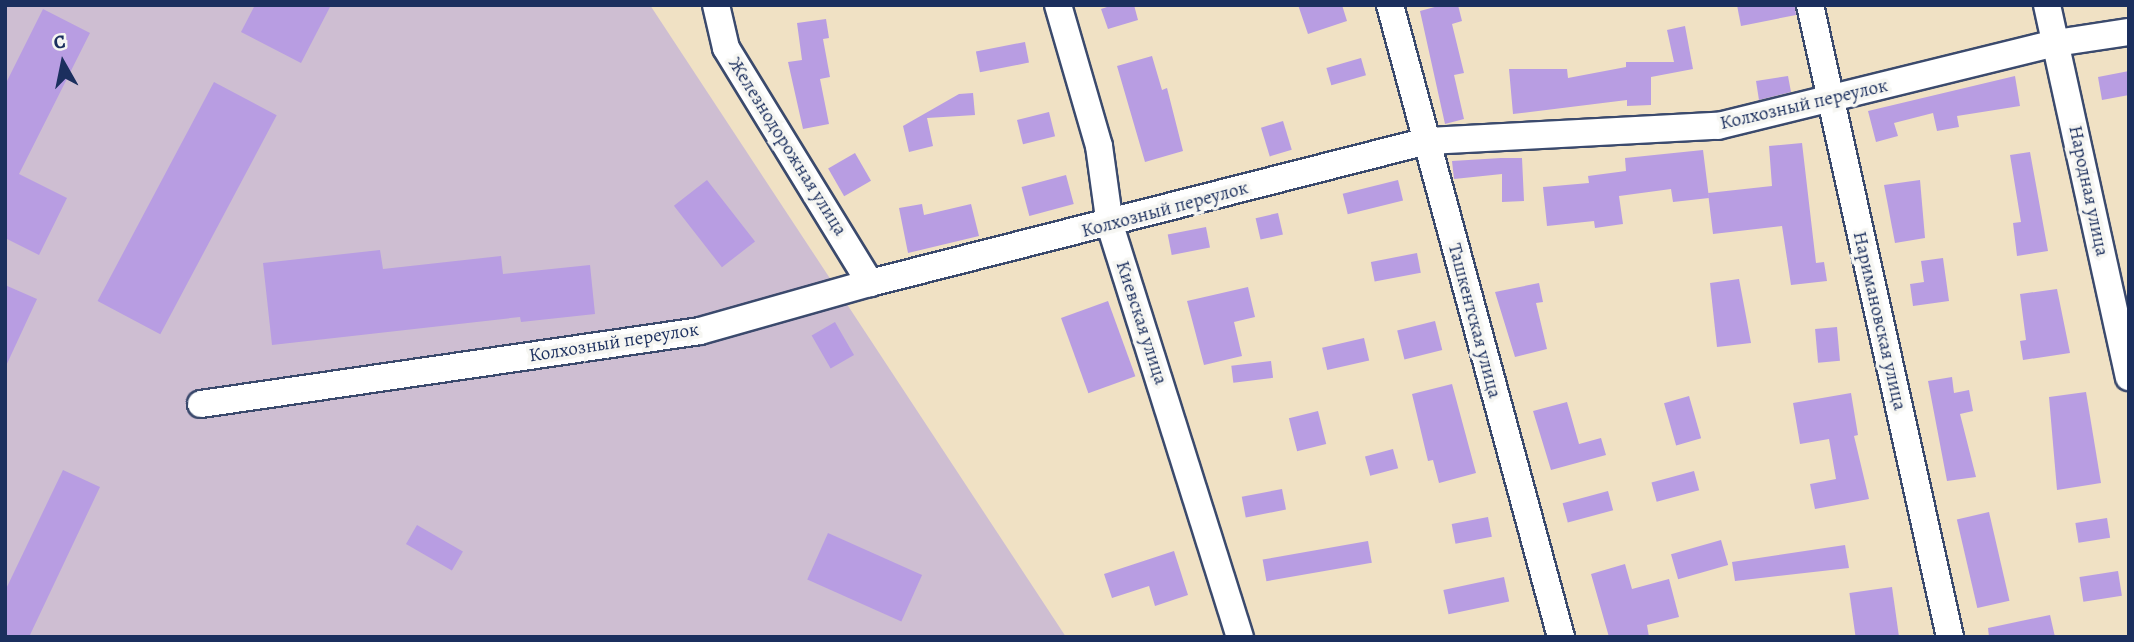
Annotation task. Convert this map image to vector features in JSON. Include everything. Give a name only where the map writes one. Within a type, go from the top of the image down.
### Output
[{"type":"street","name":"Железнодорожная улица","points":[[716,5],[726,48],[870,283]]},
{"type":"street","name":"Киевская улица","points":[[1058,5],[1099,146],[1110,225],[1240,637]]},
{"type":"street","name":"Ташкентская улица","points":[[1390,5],[1561,637]]},
{"type":"street","name":"Наримановская улица","points":[[1810,5],[1829,102],[1950,637]]},
{"type":"street","name":"Народная улица","points":[[2047,5],[2129,376]]},
{"type":"street","name":"Колхозный переулок","points":[[201,404],[700,331],[870,283],[1110,225],[1427,141],[1718,126],[1829,102],[2056,43],[2129,32]]},
{"type":"shaded area","points":[[5,5],[650,5],[1066,637],[5,637]]},
{"type":"building","points":[[255,5],[331,5],[301,63],[241,32]]},
{"type":"building","points":[[1113,5],[1134,5],[1138,20],[1108,29],[1101,9]]},
{"type":"building","points":[[1298,5],[1342,5],[1347,21],[1308,34]]},
{"type":"building","points":[[1442,5],[1458,5],[1462,21],[1452,24],[1464,73],[1454,75],[1464,119],[1445,124],[1420,11]]},
{"type":"building","points":[[1737,5],[1795,5],[1796,15],[1741,26]]},
{"type":"building","points":[[43,9],[90,33],[19,174],[67,198],[39,255],[5,238],[5,85]]},
{"type":"building","points":[[826,19],[829,38],[823,39],[830,77],[820,79],[829,124],[803,129],[788,62],[802,60],[797,23]]},
{"type":"building","points":[[1685,26],[1693,69],[1651,77],[1651,105],[1627,106],[1627,100],[1513,114],[1509,69],[1567,69],[1568,78],[1626,67],[1626,62],[1674,62],[1667,30]]},
{"type":"building","points":[[1025,42],[1029,63],[980,72],[976,52]]},
{"type":"building","points":[[1152,56],[1162,90],[1167,88],[1183,151],[1145,162],[1117,66]]},
{"type":"building","points":[[1361,58],[1366,75],[1331,85],[1326,68]]},
{"type":"building","points":[[2129,71],[2129,95],[2102,100],[2098,77]]},
{"type":"building","points":[[1788,76],[1791,92],[1759,100],[1756,81]]},
{"type":"building","points":[[2015,76],[2020,106],[1957,116],[1959,127],[1937,131],[1933,113],[1894,123],[1898,136],[1876,142],[1868,111]]},
{"type":"building","points":[[214,82],[277,115],[160,334],[98,301]]},
{"type":"building","points":[[973,93],[975,115],[927,118],[933,146],[909,152],[903,126],[959,94]]},
{"type":"building","points":[[1049,112],[1055,136],[1023,144],[1017,120]]},
{"type":"building","points":[[1283,121],[1292,150],[1270,156],[1261,128]]},
{"type":"building","points":[[1802,143],[1816,263],[1824,262],[1827,281],[1791,285],[1782,226],[1713,234],[1708,193],[1772,186],[1769,146]]},
{"type":"building","points":[[1703,150],[1709,198],[1673,202],[1671,189],[1619,196],[1623,224],[1595,228],[1594,221],[1547,226],[1543,187],[1589,183],[1588,176],[1626,171],[1625,158]]},
{"type":"building","points":[[2030,152],[2048,251],[2017,256],[2013,223],[2021,222],[2010,155]]},
{"type":"building","points":[[855,153],[871,181],[844,196],[828,168]]},
{"type":"building","points":[[1522,158],[1524,201],[1502,202],[1502,174],[1454,179],[1452,161]]},
{"type":"building","points":[[1066,175],[1074,204],[1029,216],[1022,187]]},
{"type":"building","points":[[707,180],[755,241],[722,267],[674,206]]},
{"type":"building","points":[[1398,180],[1403,200],[1348,214],[1343,194]]},
{"type":"building","points":[[1920,180],[1925,238],[1895,243],[1884,185]]},
{"type":"building","points":[[922,204],[924,215],[971,204],[979,236],[908,253],[899,208]]},
{"type":"building","points":[[1278,213],[1283,234],[1261,240],[1256,218]]},
{"type":"building","points":[[1206,227],[1210,248],[1172,255],[1168,234]]},
{"type":"building","points":[[380,250],[383,269],[501,256],[503,274],[590,265],[595,314],[521,322],[520,317],[272,345],[263,263]]},
{"type":"building","points":[[1417,253],[1421,273],[1375,282],[1371,262]]},
{"type":"building","points":[[1943,258],[1949,301],[1913,306],[1910,284],[1924,282],[1921,261]]},
{"type":"building","points":[[1739,279],[1751,343],[1717,347],[1710,283]]},
{"type":"building","points":[[1539,283],[1543,302],[1536,303],[1547,349],[1515,357],[1495,292]]},
{"type":"building","points":[[5,285],[37,299],[5,368]]},
{"type":"building","points":[[1248,287],[1255,317],[1234,322],[1242,356],[1204,365],[1187,301]]},
{"type":"building","points":[[2057,289],[2070,353],[2023,360],[2020,341],[2026,340],[2020,294]]},
{"type":"building","points":[[1108,301],[1135,376],[1088,393],[1061,318]]},
{"type":"building","points":[[1435,321],[1442,350],[1404,360],[1397,330]]},
{"type":"building","points":[[835,322],[854,355],[831,368],[812,336]]},
{"type":"building","points":[[1837,327],[1840,361],[1818,363],[1815,329]]},
{"type":"building","points":[[1364,338],[1369,360],[1327,370],[1322,348]]},
{"type":"building","points":[[1271,361],[1273,378],[1233,383],[1231,366]]},
{"type":"building","points":[[1952,377],[1954,393],[1969,390],[1973,411],[1960,414],[1976,477],[1947,481],[1928,381]]},
{"type":"building","points":[[1452,384],[1476,473],[1439,483],[1433,460],[1428,461],[1412,394]]},
{"type":"building","points":[[2086,392],[2101,483],[2057,490],[2049,397]]},
{"type":"building","points":[[1851,393],[1858,435],[1854,436],[1869,499],[1815,509],[1810,484],[1836,479],[1829,439],[1800,444],[1793,403]]},
{"type":"building","points":[[1689,396],[1701,438],[1676,445],[1664,403]]},
{"type":"building","points":[[1567,402],[1579,444],[1601,438],[1606,455],[1551,470],[1533,411]]},
{"type":"building","points":[[1318,411],[1326,444],[1297,451],[1289,418]]},
{"type":"building","points":[[1393,449],[1398,468],[1370,476],[1365,457]]},
{"type":"building","points":[[63,470],[100,487],[29,637],[5,637],[5,591]]},
{"type":"building","points":[[1694,471],[1699,490],[1657,502],[1651,482]]},
{"type":"building","points":[[1282,489],[1286,510],[1246,517],[1242,497]]},
{"type":"building","points":[[1608,491],[1613,510],[1568,522],[1563,503]]},
{"type":"building","points":[[1989,512],[2009,601],[1977,608],[1957,519]]},
{"type":"building","points":[[1488,517],[1492,537],[1455,544],[1452,524]]},
{"type":"building","points":[[2107,518],[2110,538],[2079,543],[2075,523]]},
{"type":"building","points":[[417,525],[463,552],[452,571],[406,544]]},
{"type":"building","points":[[828,533],[922,575],[901,621],[807,580]]},
{"type":"building","points":[[1721,540],[1728,565],[1678,579],[1671,554]]},
{"type":"building","points":[[1368,541],[1372,563],[1266,581],[1263,560]]},
{"type":"building","points":[[1845,545],[1849,568],[1735,581],[1732,562]]},
{"type":"building","points":[[1174,551],[1188,595],[1155,606],[1149,586],[1112,598],[1104,574]]},
{"type":"building","points":[[1625,564],[1632,589],[1669,579],[1679,617],[1647,625],[1649,637],[1609,637],[1591,574]]},
{"type":"building","points":[[2118,571],[2122,596],[2083,602],[2079,577]]},
{"type":"building","points":[[1504,577],[1509,601],[1449,614],[1443,590]]},
{"type":"building","points":[[1892,587],[1899,637],[1856,637],[1849,593]]},
{"type":"building","points":[[2050,615],[2055,637],[1989,637],[1988,628]]}]
